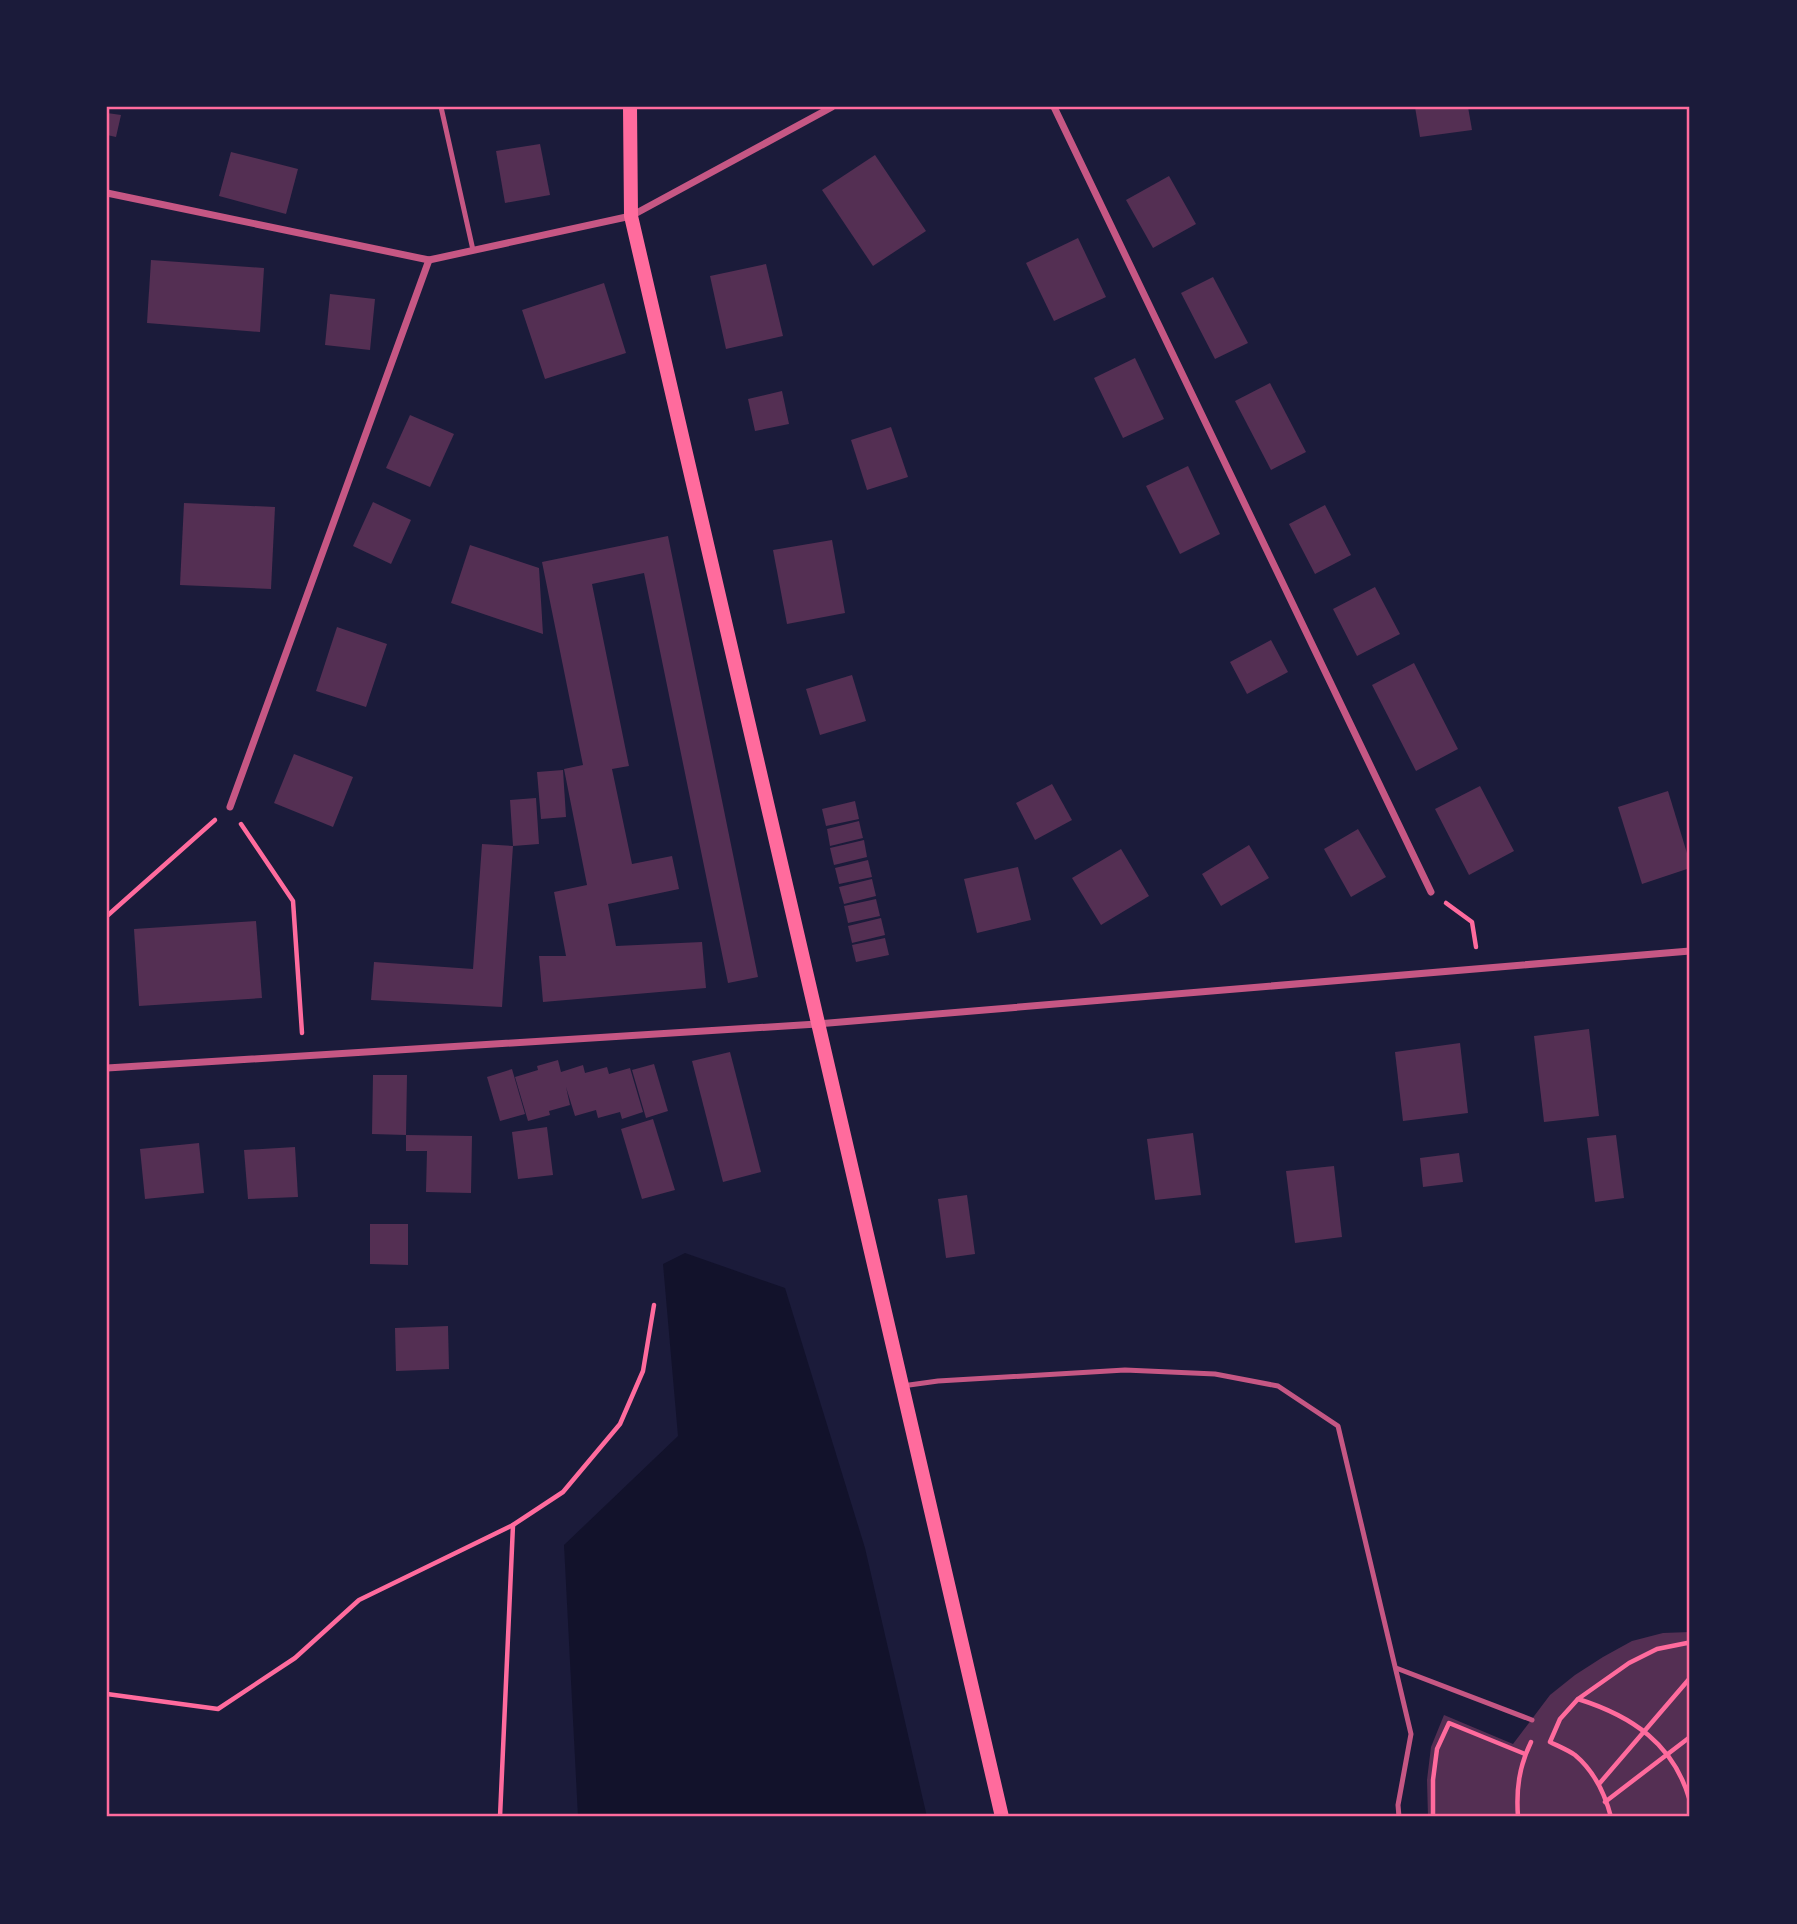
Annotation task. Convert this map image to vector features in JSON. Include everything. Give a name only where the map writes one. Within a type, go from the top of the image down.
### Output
[{"type":"main road","points":[[630,107],[631,216],[1002,1817]]},
{"type":"street","points":[[107,192],[429,260],[631,216],[832,107]]},
{"type":"street","points":[[1054,107],[1431,892]]},
{"type":"street","points":[[230,807],[429,260]]},
{"type":"street","points":[[107,1068],[817,1024],[1690,951]]},
{"type":"lane","points":[[441,107],[473,250]]},
{"type":"lane","points":[[902,1385],[1125,1370],[1215,1374],[1278,1386],[1339,1426],[1411,1734],[1398,1805],[1399,1817]]},
{"type":"lane","points":[[1396,1668],[1532,1720]]},
{"type":"path","points":[[107,916],[230,807],[293,901],[304,1055]]},
{"type":"path","points":[[1431,892],[1472,922]]},
{"type":"path","points":[[107,1694],[218,1709],[295,1658],[359,1600],[513,1525],[563,1492],[620,1424],[643,1370],[654,1305]]},
{"type":"path","points":[[500,1817],[513,1525]]},
{"type":"path","points":[[1611,1817],[1599,1784],[1575,1755],[1550,1742],[1560,1719],[1577,1699],[1629,1663],[1657,1649],[1689,1643]]},
{"type":"path","points":[[1599,1784],[1690,1678]]},
{"type":"path","points":[[1577,1699],[1605,1709],[1645,1731],[1667,1755],[1688,1785],[1690,1801]]},
{"type":"path","points":[[1433,1817],[1433,1780],[1437,1749],[1449,1723],[1525,1754],[1519,1772],[1518,1817]]},
{"type":"path","points":[[1605,1802],[1690,1737]]},
{"type":"shaded area","points":[[685,1253],[785,1288],[865,1548],[927,1817],[578,1817],[564,1545],[678,1436],[663,1264]]},
{"type":"building","points":[[1415,107],[1468,107],[1472,130],[1420,137]]},
{"type":"building","points":[[107,113],[121,115],[116,137],[107,135]]},
{"type":"building","points":[[540,144],[550,195],[505,203],[496,151]]},
{"type":"building","points":[[231,152],[298,169],[286,214],[219,196]]},
{"type":"building","points":[[875,155],[926,231],[873,266],[822,190]]},
{"type":"building","points":[[1169,176],[1196,224],[1153,248],[1126,200]]},
{"type":"building","points":[[1078,238],[1106,297],[1054,321],[1026,263]]},
{"type":"building","points":[[151,260],[264,268],[260,332],[147,323]]},
{"type":"building","points":[[766,264],[783,336],[726,349],[710,276]]},
{"type":"building","points":[[1213,277],[1248,343],[1215,359],[1181,293]]},
{"type":"building","points":[[604,283],[626,353],[545,379],[522,310]]},
{"type":"building","points":[[330,294],[375,299],[370,350],[325,345]]},
{"type":"building","points":[[1135,358],[1164,419],[1123,438],[1094,378]]},
{"type":"building","points":[[1270,383],[1306,452],[1271,470],[1235,401]]},
{"type":"building","points":[[782,391],[789,424],[755,431],[748,399]]},
{"type":"building","points":[[410,415],[454,434],[430,487],[386,468]]},
{"type":"building","points":[[891,427],[908,477],[867,490],[851,440]]},
{"type":"building","points":[[1188,466],[1220,534],[1180,554],[1146,486]]},
{"type":"building","points":[[373,502],[411,520],[391,564],[353,546]]},
{"type":"building","points":[[184,503],[275,507],[271,589],[180,585]]},
{"type":"building","points":[[1325,505],[1351,555],[1315,574],[1289,524]]},
{"type":"building","points":[[668,536],[758,977],[728,983],[644,573],[592,584],[629,766],[612,769],[632,864],[672,856],[679,889],[608,904],[616,946],[702,942],[706,988],[543,1002],[539,956],[566,956],[554,892],[587,885],[564,769],[583,765],[542,562]]},
{"type":"building","points":[[832,540],[845,613],[787,624],[773,550]]},
{"type":"building","points":[[470,545],[539,568],[543,634],[451,603]]},
{"type":"building","points":[[1375,587],[1400,634],[1357,656],[1333,609]]},
{"type":"building","points":[[337,627],[387,644],[366,707],[316,691]]},
{"type":"building","points":[[1271,640],[1288,672],[1247,694],[1230,662]]},
{"type":"building","points":[[1414,663],[1458,749],[1416,771],[1372,685]]},
{"type":"building","points":[[852,675],[866,721],[820,735],[806,689]]},
{"type":"building","points":[[294,754],[353,777],[333,827],[274,803]]},
{"type":"building","points":[[563,770],[566,817],[541,819],[537,772]]},
{"type":"building","points":[[1052,784],[1072,820],[1035,840],[1016,803]]},
{"type":"building","points":[[1480,786],[1514,851],[1469,875],[1435,809]]},
{"type":"building","points":[[1668,791],[1690,868],[1642,884],[1618,807]]},
{"type":"building","points":[[536,798],[539,844],[513,846],[510,800]]},
{"type":"building","points":[[855,801],[859,819],[826,826],[822,809]]},
{"type":"building","points":[[859,821],[863,838],[830,846],[827,829]]},
{"type":"building","points":[[1358,829],[1386,877],[1351,897],[1324,849]]},
{"type":"building","points":[[864,840],[867,857],[834,865],[830,848]]},
{"type":"building","points":[[482,844],[513,846],[502,1007],[371,1000],[374,962],[473,969]]},
{"type":"building","points":[[1249,845],[1269,878],[1221,906],[1202,874]]},
{"type":"building","points":[[1121,849],[1149,896],[1101,925],[1072,878]]},
{"type":"building","points":[[868,860],[872,877],[839,884],[835,868]]},
{"type":"building","points":[[1018,867],[1031,920],[977,933],[964,879]]},
{"type":"building","points":[[872,879],[876,896],[844,904],[839,887]]},
{"type":"building","points":[[876,899],[880,916],[848,923],[844,906]]},
{"type":"building","points":[[881,918],[885,935],[852,943],[848,926]]},
{"type":"building","points":[[256,921],[262,998],[139,1006],[134,929]]},
{"type":"building","points":[[885,938],[889,955],[856,962],[852,945]]},
{"type":"building","points":[[1589,1029],[1599,1116],[1544,1122],[1534,1036]]},
{"type":"building","points":[[1460,1043],[1468,1113],[1403,1121],[1395,1052]]},
{"type":"building","points":[[730,1052],[761,1172],[723,1182],[692,1061]]},
{"type":"building","points":[[558,1060],[561,1072],[583,1065],[585,1073],[607,1067],[609,1074],[630,1068],[643,1112],[622,1119],[620,1112],[598,1118],[596,1110],[575,1116],[566,1087],[570,1105],[549,1111],[550,1115],[528,1121],[515,1077],[538,1070],[537,1066]]},
{"type":"building","points":[[654,1064],[668,1111],[646,1118],[632,1070]]},
{"type":"building","points":[[512,1069],[525,1114],[500,1121],[487,1077]]},
{"type":"building","points":[[373,1075],[407,1075],[406,1135],[372,1134]]},
{"type":"building","points":[[653,1119],[675,1190],[642,1199],[621,1129]]},
{"type":"building","points":[[547,1127],[553,1175],[518,1179],[512,1132]]},
{"type":"building","points":[[1193,1133],[1201,1195],[1155,1200],[1147,1139]]},
{"type":"building","points":[[406,1135],[472,1136],[471,1193],[426,1192],[427,1151],[406,1151]]},
{"type":"building","points":[[1616,1135],[1624,1198],[1595,1202],[1587,1138]]},
{"type":"building","points":[[199,1143],[204,1193],[145,1199],[140,1149]]},
{"type":"building","points":[[295,1147],[298,1197],[248,1199],[244,1150]]},
{"type":"building","points":[[1459,1153],[1463,1182],[1423,1187],[1420,1158]]},
{"type":"building","points":[[1334,1166],[1342,1237],[1295,1243],[1286,1171]]},
{"type":"building","points":[[967,1195],[975,1254],[946,1258],[938,1199]]},
{"type":"building","points":[[370,1224],[408,1224],[408,1265],[370,1264]]},
{"type":"building","points":[[448,1326],[449,1369],[396,1371],[395,1328]]},
{"type":"building","points":[[1690,1632],[1690,1817],[1428,1817],[1427,1780],[1431,1747],[1444,1715],[1513,1744],[1550,1695],[1603,1657],[1632,1641],[1663,1633]]}]
